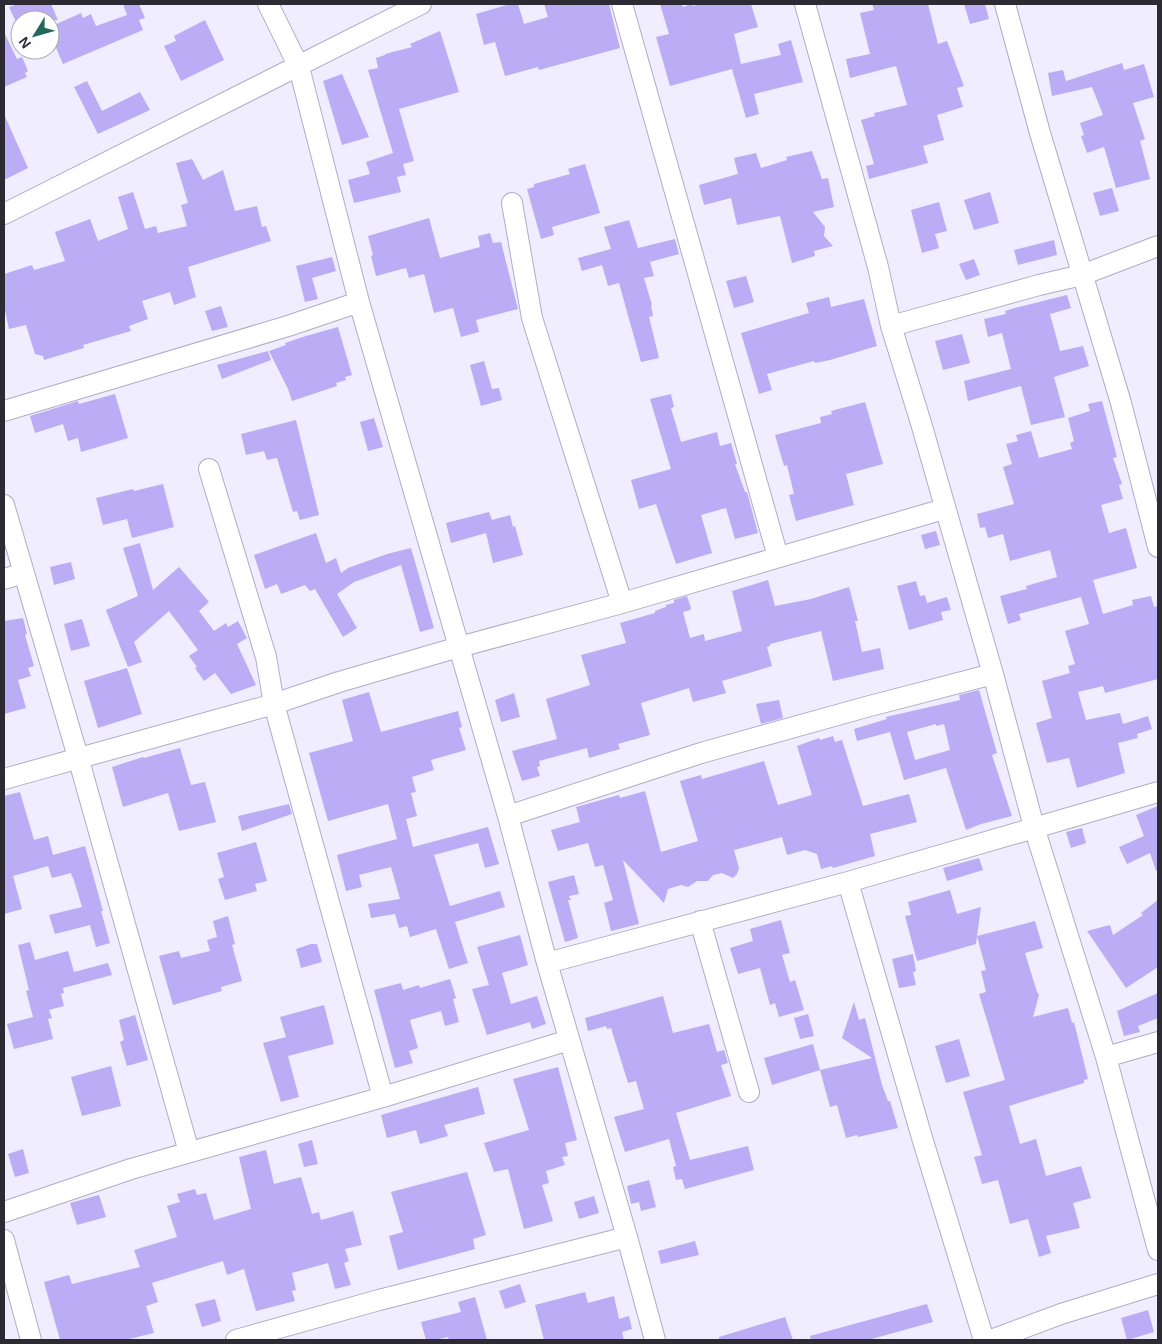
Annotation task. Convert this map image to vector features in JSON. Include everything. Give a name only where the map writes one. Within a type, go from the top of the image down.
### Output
[{"type":"street","points":[[268,4],[299,67],[359,302],[508,816],[547,963],[655,1340]]},
{"type":"street","points":[[4,214],[421,4]]},
{"type":"street","points":[[622,4],[778,557]]},
{"type":"street","points":[[805,4],[878,267],[891,326],[921,423],[944,509],[993,674],[1034,827],[1106,1057],[1158,1250]]},
{"type":"street","points":[[1005,4],[1040,133],[1121,403],[1158,547]]},
{"type":"street","points":[[512,203],[532,318],[622,603]]},
{"type":"street","points":[[891,326],[1082,275],[1158,246]]},
{"type":"street","points":[[4,411],[288,326],[359,302]]},
{"type":"street","points":[[209,470],[266,657],[274,704],[383,1097]]},
{"type":"street","points":[[4,505],[190,1152]]},
{"type":"street","points":[[4,779],[274,704],[339,682],[459,647],[622,603],[944,509]]},
{"type":"street","points":[[4,579],[24,573]]},
{"type":"street","points":[[508,816],[701,753],[857,709],[993,674]]},
{"type":"street","points":[[547,963],[848,882],[1158,792]]},
{"type":"street","points":[[848,882],[923,1141],[984,1340]]},
{"type":"street","points":[[700,921],[749,1092]]},
{"type":"street","points":[[4,1212],[131,1168],[383,1097],[569,1040]]},
{"type":"street","points":[[1106,1057],[1158,1042]]},
{"type":"street","points":[[236,1340],[379,1300],[627,1237]]},
{"type":"street","points":[[4,1240],[32,1340]]},
{"type":"street","points":[[991,1340],[1061,1314],[1158,1284]]},
{"type":"building","points":[[18,4],[51,4],[54,10],[10,10],[9,7]]},
{"type":"building","points":[[123,4],[139,4],[145,18],[139,20],[143,30],[63,64],[60,57],[60,22],[81,13],[83,18],[91,14],[96,26],[127,15]]},
{"type":"building","points":[[510,4],[518,4],[524,24],[548,17],[544,4],[609,4],[620,48],[539,70],[538,67],[505,76],[495,42],[484,45],[476,14]]},
{"type":"building","points":[[660,4],[682,4],[683,7],[692,4],[693,6],[701,4],[751,4],[758,27],[734,34],[741,64],[781,55],[778,44],[791,40],[803,82],[754,94],[759,114],[746,118],[732,69],[670,86],[656,37],[669,34]]},
{"type":"building","points":[[872,4],[928,4],[938,44],[947,41],[964,86],[957,88],[963,107],[937,115],[944,140],[923,146],[928,163],[869,179],[866,166],[874,164],[861,120],[875,116],[874,113],[907,105],[896,66],[850,78],[846,59],[870,54],[860,13],[874,10]]},
{"type":"building","points":[[964,4],[985,4],[989,19],[970,24]]},
{"type":"building","points":[[205,20],[224,60],[181,81],[164,46],[176,41],[174,36]]},
{"type":"building","points":[[440,31],[459,92],[399,109],[414,161],[403,164],[406,175],[397,177],[401,192],[354,203],[348,180],[370,174],[366,162],[393,153],[368,70],[378,68],[376,58],[412,47],[410,44]]},
{"type":"building","points":[[4,32],[10,44],[10,60],[23,60],[28,71],[25,73],[27,77],[4,87]]},
{"type":"building","points":[[1122,63],[1124,70],[1144,64],[1154,97],[1133,103],[1145,139],[1140,141],[1150,179],[1116,188],[1104,147],[1087,153],[1081,136],[1084,135],[1080,123],[1103,115],[1092,87],[1052,96],[1048,73],[1063,70],[1066,81]]},
{"type":"building","points":[[342,74],[369,137],[342,145],[323,81]]},
{"type":"building","points":[[87,81],[102,111],[140,92],[150,110],[98,134],[74,87]]},
{"type":"building","points":[[4,114],[28,168],[4,180]]},
{"type":"building","points":[[812,151],[822,179],[828,178],[834,207],[813,212],[825,227],[824,236],[833,246],[814,251],[815,256],[792,263],[780,216],[737,225],[731,198],[704,205],[699,185],[738,174],[734,158],[756,153],[761,168],[787,160],[786,157]]},
{"type":"building","points":[[192,159],[203,180],[223,170],[235,211],[257,206],[262,227],[266,226],[271,241],[188,267],[196,297],[174,305],[170,292],[142,301],[148,319],[129,326],[131,331],[83,345],[84,348],[44,360],[43,356],[35,354],[26,325],[9,329],[4,306],[4,274],[32,265],[34,270],[65,261],[55,232],[90,219],[98,241],[128,229],[118,197],[133,192],[145,229],[156,226],[158,233],[187,226],[181,205],[188,203],[176,163]]},
{"type":"building","points":[[585,164],[600,213],[552,227],[554,235],[541,239],[527,189],[534,187],[534,184],[570,174],[568,169]]},
{"type":"building","points":[[1112,188],[1119,211],[1100,216],[1093,193]]},
{"type":"building","points":[[990,192],[999,223],[974,230],[964,200]]},
{"type":"building","points":[[939,202],[947,231],[935,234],[939,248],[922,253],[911,210]]},
{"type":"building","points":[[429,218],[440,258],[480,247],[478,236],[490,233],[493,243],[501,242],[518,309],[476,320],[479,332],[461,337],[453,308],[434,313],[424,274],[409,278],[406,268],[376,276],[368,236]]},
{"type":"building","points":[[629,220],[638,248],[675,239],[679,254],[650,262],[654,276],[644,278],[652,305],[653,316],[649,317],[659,358],[641,362],[619,283],[608,286],[602,265],[582,271],[578,258],[611,249],[604,227]]},
{"type":"building","points":[[1054,240],[1057,255],[1018,265],[1014,250]]},
{"type":"building","points":[[332,257],[336,271],[312,278],[318,299],[305,302],[296,266]]},
{"type":"building","points":[[974,259],[980,275],[966,280],[959,264]]},
{"type":"building","points":[[746,276],[754,302],[734,308],[726,281]]},
{"type":"building","points":[[1067,295],[1071,308],[1050,314],[1060,351],[1083,346],[1089,366],[1054,377],[1065,417],[1031,425],[1021,386],[968,401],[964,381],[1011,369],[1002,333],[988,337],[984,319],[1006,314],[1005,311],[1015,308]]},
{"type":"building","points":[[829,297],[831,307],[864,299],[877,346],[830,360],[815,363],[814,361],[767,374],[772,390],[759,394],[741,333],[809,313],[806,303]]},
{"type":"building","points":[[221,306],[228,327],[212,331],[205,311]]},
{"type":"building","points":[[338,327],[352,375],[345,377],[346,380],[336,383],[337,386],[292,401],[269,351],[286,345],[285,343]]},
{"type":"building","points":[[962,334],[970,363],[943,370],[935,341]]},
{"type":"building","points":[[268,351],[271,360],[222,379],[217,365]]},
{"type":"building","points":[[484,361],[492,389],[499,388],[502,400],[481,406],[470,365]]},
{"type":"building","points":[[115,394],[128,438],[81,452],[78,438],[68,441],[63,424],[35,433],[30,416],[78,401],[79,404]]},
{"type":"building","points":[[671,394],[674,407],[671,408],[681,442],[717,432],[720,446],[731,443],[737,464],[735,464],[745,492],[747,492],[758,533],[735,539],[726,508],[701,515],[712,553],[676,564],[656,504],[639,509],[631,480],[671,469],[650,399]]},
{"type":"building","points":[[1102,401],[1117,457],[1113,458],[1122,484],[1119,485],[1123,499],[1101,505],[1109,533],[1126,528],[1137,568],[1093,580],[1103,614],[1133,605],[1132,600],[1151,596],[1154,607],[1158,606],[1158,679],[1105,693],[1103,686],[1078,692],[1086,720],[1120,713],[1123,724],[1148,716],[1152,729],[1137,734],[1138,738],[1118,743],[1125,773],[1077,788],[1069,758],[1047,763],[1036,723],[1052,718],[1042,681],[1070,673],[1068,666],[1075,664],[1065,631],[1089,624],[1081,597],[1019,614],[1021,620],[1008,624],[1000,596],[1027,589],[1026,586],[1057,577],[1050,550],[1010,561],[1003,534],[988,538],[985,527],[980,528],[977,514],[1014,504],[1003,467],[1012,464],[1006,444],[1018,441],[1016,435],[1031,431],[1039,458],[1072,449],[1070,443],[1074,441],[1068,418],[1090,411],[1088,404]]},
{"type":"building","points":[[865,402],[883,464],[846,474],[854,505],[796,521],[789,495],[794,494],[787,465],[784,466],[775,435],[821,423],[820,417],[832,414],[831,411]]},
{"type":"building","points":[[374,418],[383,447],[368,451],[360,422]]},
{"type":"building","points":[[296,420],[319,515],[300,520],[297,511],[293,512],[277,458],[267,460],[264,451],[246,455],[241,434]]},
{"type":"building","points":[[163,484],[174,527],[132,538],[127,519],[103,525],[96,498]]},
{"type":"building","points":[[489,512],[492,520],[510,515],[523,555],[493,563],[486,533],[451,543],[446,523]]},
{"type":"building","points":[[936,531],[940,545],[925,549],[921,535]]},
{"type":"building","points":[[316,533],[326,563],[336,558],[341,573],[348,568],[387,554],[411,548],[434,628],[420,632],[401,565],[354,582],[337,594],[357,628],[343,637],[315,589],[310,591],[305,585],[281,594],[277,584],[265,589],[254,555]]},
{"type":"building","points":[[140,543],[153,590],[179,567],[209,602],[199,611],[214,631],[226,623],[228,627],[238,621],[247,638],[237,644],[256,685],[231,694],[215,673],[204,681],[189,656],[198,650],[169,611],[134,642],[142,662],[128,667],[106,610],[138,596],[123,548]]},
{"type":"building","points":[[71,562],[75,579],[54,585],[50,567]]},
{"type":"building","points":[[768,580],[775,606],[811,599],[849,587],[858,621],[855,621],[862,652],[880,648],[884,669],[833,681],[821,631],[770,644],[767,647],[772,666],[722,681],[726,693],[693,702],[689,688],[641,703],[650,735],[618,744],[620,749],[589,758],[587,748],[539,761],[540,766],[537,767],[540,776],[522,781],[512,751],[557,739],[546,699],[590,685],[581,655],[626,643],[620,623],[655,613],[655,611],[666,607],[666,605],[674,603],[674,600],[687,596],[691,608],[683,612],[690,638],[704,634],[705,641],[742,631],[732,591]]},
{"type":"building","points":[[916,581],[920,596],[925,595],[927,603],[947,597],[951,610],[941,612],[943,620],[909,630],[897,586]]},
{"type":"building","points":[[23,618],[27,634],[25,635],[34,666],[28,668],[31,676],[18,680],[26,708],[4,714],[4,621]]},
{"type":"building","points":[[82,619],[90,646],[71,651],[64,624]]},
{"type":"building","points":[[127,668],[142,714],[98,728],[84,681]]},
{"type":"building","points":[[979,690],[997,753],[992,755],[1012,816],[966,830],[946,768],[904,780],[890,732],[857,741],[854,729],[887,719],[886,717],[960,700],[959,695]],"holes":[[[936,724],[936,726],[944,724],[950,750],[915,760],[907,732]]]},
{"type":"building","points":[[369,692],[381,732],[458,711],[462,727],[459,728],[466,750],[431,760],[434,770],[412,777],[416,792],[411,793],[417,816],[406,819],[413,847],[488,827],[499,864],[485,868],[478,843],[434,855],[450,906],[500,891],[505,907],[455,922],[468,963],[449,969],[436,929],[410,937],[407,926],[399,928],[395,914],[371,918],[368,904],[400,899],[391,867],[359,875],[362,887],[346,891],[337,855],[397,839],[388,804],[328,821],[309,753],[353,741],[342,700]]},
{"type":"building","points":[[514,693],[520,717],[501,722],[495,700]]},
{"type":"building","points":[[779,700],[783,718],[761,724],[756,704]]},
{"type":"building","points":[[833,736],[835,742],[842,740],[863,806],[909,794],[917,822],[870,834],[875,856],[833,868],[832,866],[821,869],[817,854],[805,850],[787,855],[782,837],[734,850],[739,868],[733,878],[722,873],[713,875],[708,881],[697,881],[688,887],[681,885],[668,889],[664,903],[623,860],[639,924],[611,931],[604,903],[613,900],[603,865],[595,867],[588,843],[558,851],[551,830],[580,822],[576,807],[619,795],[620,798],[645,791],[661,852],[698,841],[680,781],[701,775],[702,779],[764,761],[778,805],[812,795],[797,746],[819,738],[820,740]]},
{"type":"building","points":[[180,748],[191,785],[205,782],[216,822],[179,831],[168,793],[123,807],[112,767]]},
{"type":"building","points":[[20,792],[34,840],[48,836],[53,855],[85,846],[110,943],[96,947],[90,925],[55,934],[49,915],[82,907],[71,873],[52,878],[48,866],[13,876],[22,909],[4,914],[4,796]]},
{"type":"building","points":[[289,804],[292,814],[242,831],[238,816]]},
{"type":"building","points":[[1158,806],[1158,870],[1156,871],[1150,853],[1127,864],[1119,847],[1144,836],[1136,815]]},
{"type":"building","points":[[1082,828],[1086,843],[1071,848],[1066,832]]},
{"type":"building","points":[[256,842],[267,881],[255,884],[257,891],[225,900],[218,879],[224,877],[217,853]]},
{"type":"building","points":[[979,858],[983,870],[947,881],[943,868]]},
{"type":"building","points":[[574,875],[579,894],[569,896],[571,900],[568,900],[578,938],[565,942],[548,882]]},
{"type":"building","points":[[950,890],[957,914],[981,907],[976,944],[917,961],[905,916],[911,915],[908,902]]},
{"type":"building","points":[[1158,900],[1158,967],[1126,988],[1087,931],[1110,925],[1113,935],[1143,915],[1141,913]]},
{"type":"building","points":[[228,916],[235,944],[232,945],[242,981],[221,987],[222,991],[173,1005],[159,956],[179,951],[181,958],[210,951],[207,940],[217,937],[213,921]]},
{"type":"building","points":[[781,920],[790,953],[782,955],[790,982],[795,980],[804,1010],[779,1017],[775,1003],[770,1005],[760,968],[738,974],[730,948],[753,941],[750,929]]},
{"type":"building","points":[[1035,921],[1043,948],[1025,953],[1039,995],[1033,1017],[1068,1008],[1072,1023],[1074,1022],[1088,1079],[1084,1080],[1084,1083],[1009,1106],[1020,1144],[1036,1139],[1046,1176],[1081,1166],[1091,1198],[1073,1203],[1080,1228],[1046,1236],[1051,1253],[1039,1257],[1028,1219],[1010,1224],[998,1180],[982,1184],[974,1157],[982,1155],[963,1092],[1005,1080],[979,994],[986,992],[981,971],[986,970],[977,936]]},
{"type":"building","points":[[520,935],[528,965],[502,973],[511,1004],[537,996],[546,1024],[532,1029],[530,1022],[487,1035],[472,989],[489,985],[477,947]]},
{"type":"building","points":[[30,942],[35,960],[68,951],[74,972],[108,963],[112,975],[63,988],[64,993],[61,994],[64,1006],[49,1010],[52,1018],[48,1019],[53,1039],[14,1049],[7,1024],[33,1017],[26,991],[29,990],[18,945]]},
{"type":"building","points":[[317,944],[322,962],[301,968],[296,949]]},
{"type":"building","points":[[913,954],[916,971],[913,972],[916,985],[899,988],[892,959]]},
{"type":"building","points":[[450,979],[456,998],[453,999],[459,1022],[445,1026],[441,1011],[410,1020],[418,1048],[409,1051],[413,1063],[395,1068],[374,990],[401,983],[403,990],[419,985],[420,988]]},
{"type":"building","points":[[1158,993],[1158,1018],[1138,1026],[1140,1032],[1124,1036],[1117,1011]]},
{"type":"building","points":[[663,996],[673,1033],[709,1024],[717,1052],[724,1050],[728,1063],[721,1065],[731,1096],[676,1113],[690,1160],[748,1146],[754,1170],[685,1189],[682,1179],[676,1180],[673,1167],[676,1166],[669,1139],[625,1152],[614,1117],[644,1109],[636,1081],[628,1083],[611,1028],[607,1029],[606,1026],[588,1031],[585,1018]]},
{"type":"building","points":[[854,1002],[859,1020],[865,1018],[882,1085],[888,1101],[890,1101],[898,1128],[846,1138],[837,1105],[830,1107],[820,1070],[872,1058],[842,1038]]},
{"type":"building","points":[[324,1005],[334,1044],[288,1056],[299,1097],[281,1102],[263,1043],[286,1037],[280,1017]]},
{"type":"building","points":[[808,1014],[814,1036],[800,1039],[794,1018]]},
{"type":"building","points":[[135,1015],[148,1060],[127,1066],[120,1042],[124,1040],[119,1020]]},
{"type":"building","points":[[959,1039],[970,1076],[946,1083],[935,1046]]},
{"type":"building","points":[[813,1044],[820,1070],[772,1085],[764,1058]]},
{"type":"building","points":[[111,1066],[121,1106],[82,1116],[71,1077]]},
{"type":"building","points":[[558,1067],[577,1140],[565,1143],[568,1156],[562,1157],[565,1165],[546,1171],[549,1183],[542,1185],[553,1221],[524,1229],[508,1169],[494,1172],[484,1143],[529,1130],[513,1079]]},
{"type":"building","points":[[478,1087],[485,1114],[444,1125],[448,1136],[420,1144],[416,1130],[387,1138],[381,1115]]},
{"type":"building","points":[[312,1140],[318,1164],[304,1167],[298,1144]]},
{"type":"building","points":[[23,1149],[29,1173],[15,1177],[8,1154]]},
{"type":"building","points":[[266,1150],[274,1184],[301,1177],[312,1214],[319,1212],[321,1220],[353,1211],[362,1245],[345,1249],[349,1261],[344,1263],[351,1285],[335,1289],[328,1263],[292,1273],[296,1290],[292,1291],[295,1301],[256,1311],[244,1269],[227,1275],[223,1261],[152,1283],[158,1302],[146,1306],[154,1333],[125,1340],[60,1340],[44,1282],[69,1275],[72,1284],[140,1267],[134,1250],[177,1237],[167,1206],[180,1202],[177,1194],[195,1189],[197,1195],[206,1193],[214,1220],[251,1209],[239,1157]]},
{"type":"building","points":[[467,1172],[486,1235],[473,1239],[475,1249],[398,1270],[389,1236],[403,1232],[391,1192]]},
{"type":"building","points":[[649,1180],[656,1207],[641,1211],[639,1202],[631,1204],[627,1186]]},
{"type":"building","points":[[99,1195],[106,1217],[77,1225],[70,1203]]},
{"type":"building","points":[[594,1196],[599,1213],[579,1219],[574,1202]]},
{"type":"building","points":[[695,1241],[699,1255],[661,1264],[658,1251]]},
{"type":"building","points":[[520,1284],[526,1302],[505,1309],[499,1291]]},
{"type":"building","points":[[585,1292],[588,1303],[614,1296],[619,1319],[629,1316],[632,1329],[622,1332],[624,1340],[544,1340],[535,1305]]},
{"type":"building","points":[[475,1297],[487,1340],[449,1340],[448,1337],[426,1340],[421,1322],[461,1312],[458,1302]]},
{"type":"building","points":[[215,1299],[221,1321],[202,1327],[195,1304]]},
{"type":"building","points":[[927,1304],[933,1322],[868,1340],[811,1340],[810,1336]]},
{"type":"building","points":[[1148,1310],[1154,1332],[1127,1340],[1121,1318]]},
{"type":"building","points":[[785,1317],[793,1340],[719,1340],[719,1337]]}]
